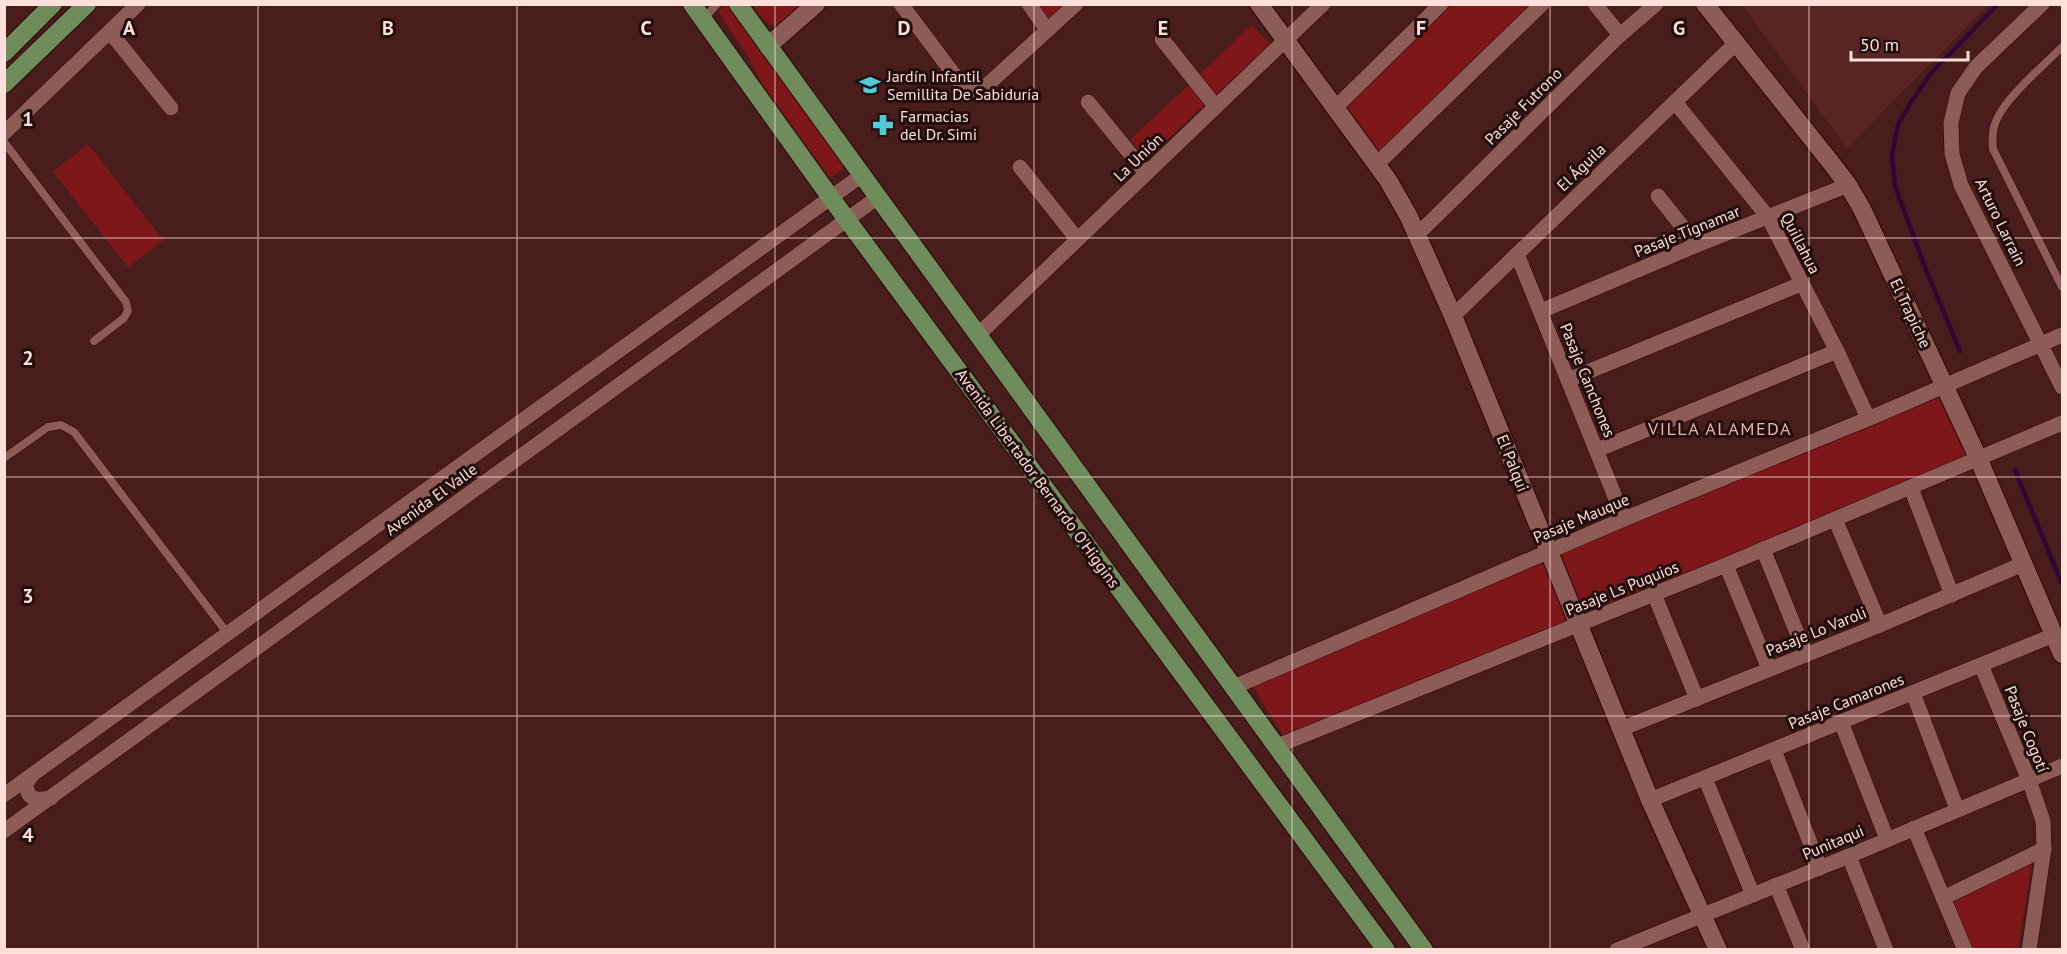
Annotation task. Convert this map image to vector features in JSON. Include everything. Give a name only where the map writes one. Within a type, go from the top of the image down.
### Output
[{"type":"main road","points":[[4,52],[53,4]]},
{"type":"main road","points":[[4,84],[87,4]]},
{"type":"main road","name":"Avenida Libertador Bernardo O'Higgins","points":[[692,4],[831,198],[1386,950]]},
{"type":"main road","points":[[738,4],[1424,950]]},
{"type":"street","points":[[4,134],[138,4]]},
{"type":"street","points":[[768,46],[816,4]]},
{"type":"street","points":[[901,4],[964,88],[970,91],[985,87],[1076,4]]},
{"type":"street","points":[[1029,4],[1047,30]]},
{"type":"street","name":"El Palqui","points":[[1259,4],[1376,165],[1399,199],[1417,236],[1453,316],[1550,550],[1578,625],[1650,800],[1718,950]]},
{"type":"street","name":"La Unión","points":[[978,335],[1323,4]]},
{"type":"street","points":[[1335,108],[1442,4]]},
{"type":"street","points":[[1376,165],[1542,4]]},
{"type":"street","points":[[1595,4],[1620,35]]},
{"type":"street","name":"Pasaje Futrono","points":[[1417,236],[1620,35],[1656,4]]},
{"type":"street","name":"El Trapiche","points":[[1705,4],[1848,185],[1862,209],[1979,460],[2062,654]]},
{"type":"street","name":"Arturo Larrain","points":[[2042,4],[1977,67],[1958,93],[1951,123],[1952,154],[1961,185],[2062,387]]},
{"type":"street","points":[[111,32],[171,108]]},
{"type":"street","points":[[1162,39],[1216,107]]},
{"type":"street","name":"El Águila","points":[[1453,316],[1735,44]]},
{"type":"street","points":[[1088,102],[1146,173]]},
{"type":"street","name":"Quillahua","points":[[1675,102],[1768,217],[1838,351],[1868,418]]},
{"type":"street","points":[[1020,167],[1077,239]]},
{"type":"street","name":"Avenida El Valle","points":[[4,795],[862,176]]},
{"type":"street","name":"Pasaje Tignamar","points":[[1540,311],[1848,185]]},
{"type":"street","points":[[1658,196],[1697,245]]},
{"type":"street","name":"Avenida El Valle","points":[[4,831],[878,197]]},
{"type":"street","name":"Pasaje Canchones","points":[[1518,254],[1624,519]]},
{"type":"street","points":[[1568,380],[1801,284]]},
{"type":"street","name":"Pasaje Mauque","points":[[1234,687],[1550,550],[2062,335]]},
{"type":"street","points":[[1597,450],[1838,351]]},
{"type":"street","name":"Pasaje Ls Puquios","points":[[1277,746],[1726,565],[2062,423]]},
{"type":"street","points":[[1911,488],[1952,595]]},
{"type":"street","points":[[1835,519],[1880,625]]},
{"type":"street","points":[[1763,549],[1806,655]]},
{"type":"street","name":"Pasaje Lo Varoli","points":[[1621,729],[1880,625],[2023,564]]},
{"type":"street","points":[[1726,565],[1769,669]]},
{"type":"street","points":[[1654,594],[1697,699]]},
{"type":"street","name":"Pasaje Camarones","points":[[1650,800],[2054,635]]},
{"type":"street","name":"Pasaje Cogotí","points":[[1981,664],[2029,780],[2043,821],[2044,849],[2029,950]]},
{"type":"street","points":[[1913,693],[1958,809]]},
{"type":"street","points":[[1841,722],[1887,839]]},
{"type":"street","points":[[1774,750],[1820,868]]},
{"type":"street","name":"Punitaqui","points":[[1617,950],[2062,766]]},
{"type":"street","points":[[32,775],[26,784],[27,793],[31,798],[37,800],[51,798]]},
{"type":"street","points":[[1705,778],[1753,895]]},
{"type":"street","points":[[1914,828],[1965,950]]},
{"type":"street","points":[[1943,898],[2044,849]]},
{"type":"street","points":[[1849,856],[1886,950]]},
{"type":"street","points":[[1776,885],[1803,950]]},
{"type":"lane","points":[[705,23],[708,14],[717,4]]},
{"type":"lane","points":[[2062,47],[2004,106],[1995,122],[1992,136],[1993,149],[2059,274],[2062,287]]},
{"type":"lane","points":[[4,142],[126,302],[128,312],[124,318],[94,341]]},
{"type":"lane","points":[[4,458],[48,427],[61,425],[74,432],[228,633]]},
{"type":"shaded area","points":[[753,5],[803,5],[778,26],[766,22]]},
{"type":"shaded area","points":[[1038,5],[1066,5],[1048,21]]},
{"type":"shaded area","points":[[1450,5],[1531,5],[1379,154],[1345,109]]},
{"type":"shaded area","points":[[1742,5],[1988,5],[1847,148]]},
{"type":"shaded area","points":[[725,6],[730,7],[846,167],[830,178],[762,84],[747,55],[720,15],[720,10]]},
{"type":"shaded area","points":[[1252,25],[1270,44],[1147,159],[1130,140]]},
{"type":"shaded area","points":[[88,144],[163,240],[128,267],[53,172]]},
{"type":"shaded area","points":[[1943,396],[1971,459],[1286,740],[1247,677]]},
{"type":"shaded area","points":[[2032,863],[2018,949],[1969,949],[1949,902]]},
{"type":"waterway","points":[[1960,351],[1926,270],[1895,186],[1892,155],[1898,125],[1932,72],[1998,4]]},
{"type":"waterway","points":[[2015,470],[2062,584]]},
{"type":"place","name":"Jardín Infantil Semillita De Sabiduría","points":[[870,85]]},
{"type":"place","name":"Farmacias del Dr. Simi","points":[[883,125]]},
{"type":"district","name":"VILLA ALAMEDA","points":[[1720,429]]}]
